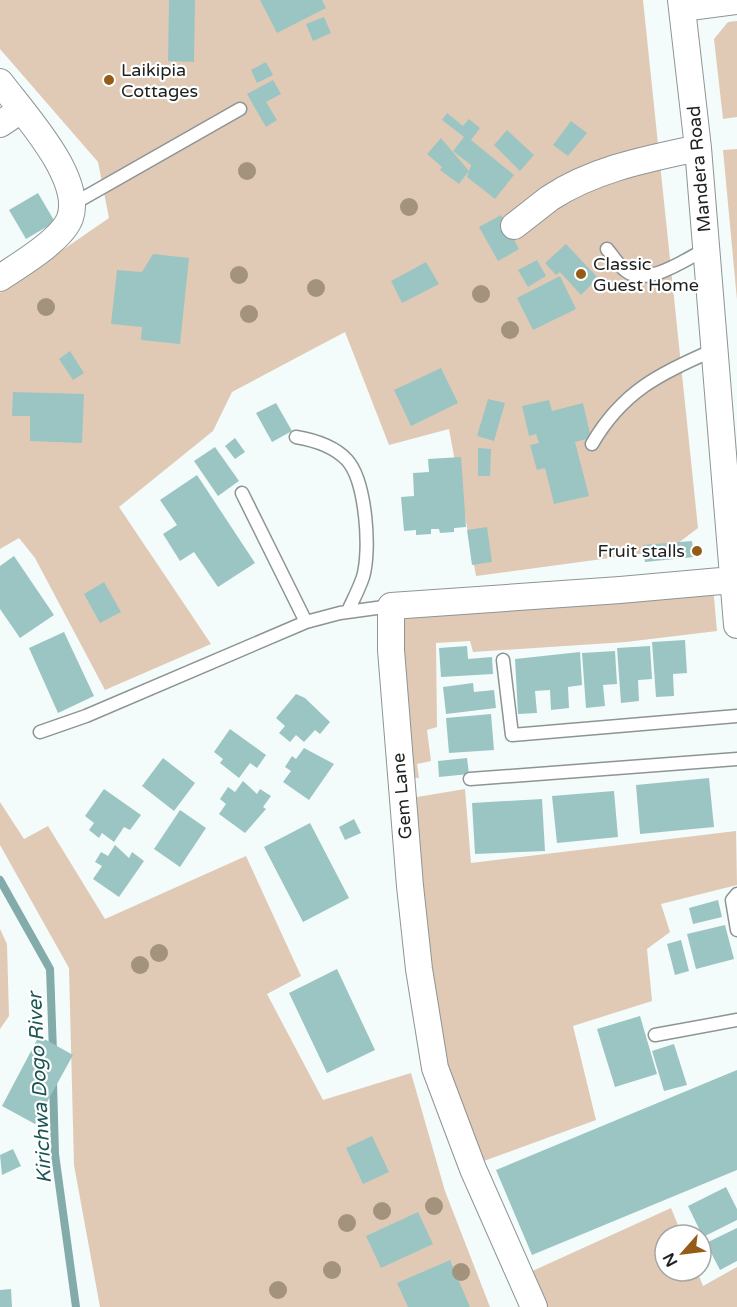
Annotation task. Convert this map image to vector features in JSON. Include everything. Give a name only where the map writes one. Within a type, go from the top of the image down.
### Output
[{"type":"street","points":[[681,4],[737,1]]},
{"type":"street","name":"Mandera Road","points":[[681,4],[698,148],[737,625]]},
{"type":"street","points":[[0,82],[10,117],[43,139],[69,181],[73,204],[70,220],[57,237],[0,278]]},
{"type":"street","points":[[514,226],[551,198],[587,179],[627,164],[698,148]]},
{"type":"street","points":[[391,606],[732,580]]},
{"type":"street","name":"Gem Lane","points":[[391,606],[391,650],[410,886],[419,969],[435,1068],[464,1148],[534,1307]]},
{"type":"lane","points":[[73,204],[240,109]]},
{"type":"lane","points":[[607,249],[627,272],[641,276],[652,275],[706,249]]},
{"type":"lane","points":[[592,444],[605,421],[633,392],[668,369],[714,350]]},
{"type":"lane","points":[[296,437],[331,448],[347,460],[357,478],[365,516],[366,546],[363,575],[348,611]]},
{"type":"lane","points":[[242,493],[306,622]]},
{"type":"lane","points":[[40,732],[97,711],[306,622],[348,611],[391,606]]},
{"type":"lane","points":[[503,660],[512,735],[737,716]]},
{"type":"lane","points":[[470,780],[737,759]]},
{"type":"lane","points":[[737,894],[732,900],[737,930]]},
{"type":"lane","points":[[656,1035],[737,1020]]},
{"type":"shaded area","points":[[0,0],[643,0],[698,528],[669,550],[476,576],[449,429],[389,445],[345,332],[232,392],[213,431],[119,507],[211,644],[105,690],[35,558],[19,538],[0,549],[0,293],[109,218],[98,162],[0,49]]},
{"type":"shaded area","points":[[737,21],[737,117],[723,119],[714,39],[728,22]]},
{"type":"shaded area","points":[[737,149],[737,300],[723,150]]},
{"type":"shaded area","points":[[713,586],[717,631],[626,642],[473,652],[470,641],[436,643],[437,727],[427,730],[431,761],[417,764],[419,778],[406,777],[395,610]]},
{"type":"shaded area","points":[[465,789],[471,863],[736,831],[737,885],[661,904],[670,932],[647,949],[652,1001],[573,1026],[596,1120],[481,1162],[445,1067],[411,798]]},
{"type":"shaded area","points":[[0,802],[24,839],[48,826],[105,919],[246,856],[301,976],[267,994],[323,1100],[411,1073],[445,1191],[490,1307],[100,1307],[74,1165],[69,968],[0,845]]},
{"type":"shaded area","points":[[0,929],[7,944],[9,1016],[0,1029]]},
{"type":"shaded area","points":[[671,1208],[677,1223],[653,1223],[653,1283],[702,1283],[703,1286],[713,1283],[713,1280],[737,1267],[737,1307],[543,1307],[528,1273]]},
{"type":"building","points":[[169,0],[195,0],[194,62],[168,61]]},
{"type":"building","points":[[260,0],[322,0],[326,8],[277,33]]},
{"type":"building","points":[[324,17],[331,33],[313,41],[306,24]]},
{"type":"building","points":[[266,62],[273,75],[257,83],[251,70]]},
{"type":"building","points":[[273,80],[281,94],[266,102],[277,120],[266,127],[247,94]]},
{"type":"building","points":[[447,113],[463,126],[469,119],[480,128],[471,140],[514,175],[495,199],[467,177],[471,165],[453,151],[464,137],[442,120]]},
{"type":"building","points":[[571,121],[587,133],[568,156],[553,145]]},
{"type":"building","points":[[507,130],[534,155],[520,171],[494,145]]},
{"type":"building","points":[[441,138],[469,171],[459,184],[440,170],[442,167],[427,154]]},
{"type":"building","points":[[38,193],[55,222],[26,239],[9,210]]},
{"type":"building","points":[[501,215],[519,249],[498,261],[479,227]]},
{"type":"building","points":[[566,244],[598,278],[581,295],[560,272],[556,275],[545,263]]},
{"type":"building","points":[[153,254],[189,258],[180,344],[141,340],[142,327],[111,324],[117,270],[142,272]]},
{"type":"building","points":[[537,260],[546,276],[528,287],[518,270]]},
{"type":"building","points":[[426,262],[439,284],[402,303],[391,281]]},
{"type":"building","points":[[560,276],[576,309],[533,330],[517,298]]},
{"type":"building","points":[[70,351],[84,373],[73,380],[59,359]]},
{"type":"building","points":[[441,368],[458,403],[411,426],[394,390]]},
{"type":"building","points":[[13,392],[84,394],[82,443],[30,441],[30,416],[12,416]]},
{"type":"building","points":[[488,399],[505,403],[494,441],[477,436]]},
{"type":"building","points":[[549,400],[552,411],[583,403],[591,438],[575,442],[589,496],[554,504],[545,468],[537,470],[530,445],[539,443],[536,434],[529,436],[522,406]]},
{"type":"building","points":[[276,403],[292,431],[272,442],[256,413]]},
{"type":"building","points":[[235,438],[245,452],[235,459],[225,446]]},
{"type":"building","points":[[215,447],[239,481],[218,496],[194,461]]},
{"type":"building","points":[[478,448],[491,449],[490,476],[478,476]]},
{"type":"building","points":[[461,457],[466,527],[454,528],[454,532],[440,533],[439,529],[431,529],[431,534],[416,535],[416,530],[404,531],[401,497],[414,496],[413,473],[429,472],[428,459]]},
{"type":"building","points":[[197,475],[255,563],[218,587],[194,552],[180,561],[163,534],[177,525],[160,500]]},
{"type":"building","points":[[487,527],[492,562],[472,565],[467,530]]},
{"type":"building","points":[[692,541],[694,557],[645,562],[643,545]]},
{"type":"building","points":[[14,556],[54,615],[20,638],[0,609],[0,566]]},
{"type":"building","points":[[104,582],[121,612],[100,623],[84,594]]},
{"type":"building","points":[[64,632],[94,696],[58,713],[29,648]]},
{"type":"building","points":[[685,640],[687,673],[673,674],[674,696],[656,697],[652,642]]},
{"type":"building","points":[[467,646],[468,659],[492,657],[493,674],[441,677],[439,648]]},
{"type":"building","points":[[650,646],[652,679],[638,680],[639,701],[621,703],[617,648]]},
{"type":"building","points":[[615,651],[617,684],[603,685],[605,706],[586,708],[582,653]]},
{"type":"building","points":[[580,652],[582,685],[568,687],[569,708],[551,710],[550,690],[535,691],[537,713],[518,714],[515,659]]},
{"type":"building","points":[[473,683],[474,692],[494,690],[496,708],[446,714],[443,687]]},
{"type":"building","points":[[296,694],[305,698],[330,722],[320,734],[315,730],[304,742],[296,735],[290,742],[279,733],[285,726],[276,718]]},
{"type":"building","points":[[491,714],[494,750],[449,753],[446,718]]},
{"type":"building","points":[[230,729],[266,755],[257,768],[250,763],[239,778],[220,763],[223,759],[214,752]]},
{"type":"building","points":[[304,748],[334,764],[309,800],[283,782],[291,771],[285,767],[292,756],[296,759]]},
{"type":"building","points":[[163,758],[195,783],[174,811],[142,786]]},
{"type":"building","points":[[467,758],[469,774],[439,777],[438,761]]},
{"type":"building","points":[[709,778],[714,827],[640,834],[636,785]]},
{"type":"building","points":[[243,781],[257,794],[260,789],[271,796],[263,807],[266,809],[245,833],[219,814],[226,804],[220,799],[228,787],[235,792]]},
{"type":"building","points":[[104,789],[141,815],[130,830],[124,827],[114,842],[102,833],[99,838],[89,830],[94,823],[85,816]]},
{"type":"building","points":[[614,791],[618,837],[557,843],[552,796]]},
{"type":"building","points":[[542,799],[545,851],[475,854],[472,803]]},
{"type":"building","points":[[180,810],[206,828],[180,867],[154,849]]},
{"type":"building","points":[[354,819],[361,833],[345,840],[339,827]]},
{"type":"building","points":[[310,823],[349,898],[303,922],[264,847]]},
{"type":"building","points":[[115,845],[129,858],[132,852],[144,861],[119,897],[93,879],[102,866],[95,862],[101,852],[108,856]]},
{"type":"building","points":[[718,900],[722,917],[693,924],[689,908]]},
{"type":"building","points":[[725,925],[734,959],[696,969],[687,934]]},
{"type":"building","points":[[681,940],[689,971],[675,975],[667,944]]},
{"type":"building","points":[[337,969],[375,1050],[327,1073],[289,993]]},
{"type":"building","points":[[640,1016],[657,1074],[615,1087],[597,1029]]},
{"type":"building","points":[[39,1036],[73,1055],[35,1124],[2,1106]]},
{"type":"building","points":[[674,1044],[687,1085],[664,1091],[652,1051]]},
{"type":"building","points":[[737,1070],[737,1170],[532,1255],[496,1170]]},
{"type":"building","points":[[372,1136],[389,1172],[363,1184],[346,1148]]},
{"type":"building","points":[[13,1149],[21,1166],[2,1175],[0,1155]]},
{"type":"building","points":[[726,1187],[737,1209],[737,1220],[713,1232],[713,1223],[696,1223],[688,1206]]},
{"type":"building","points":[[418,1212],[433,1244],[381,1268],[366,1236]]},
{"type":"building","points":[[737,1228],[737,1261],[720,1270],[713,1256],[713,1240]]},
{"type":"building","points":[[450,1260],[470,1307],[408,1307],[397,1283]]},
{"type":"building","points":[[11,1289],[12,1307],[0,1307],[0,1290]]},
{"type":"waterway","name":"Kirichwa Dogo River","points":[[0,880],[50,969],[53,1052]]},
{"type":"waterway","name":"Kirichwa Dogo River","points":[[53,1082],[55,1154],[76,1307]]},
{"type":"place","name":"Laikipia Cottages","points":[[109,80]]},
{"type":"place","name":"Classic Guest Home","points":[[581,274]]},
{"type":"place","name":"Fruit stalls","points":[[697,551]]}]
